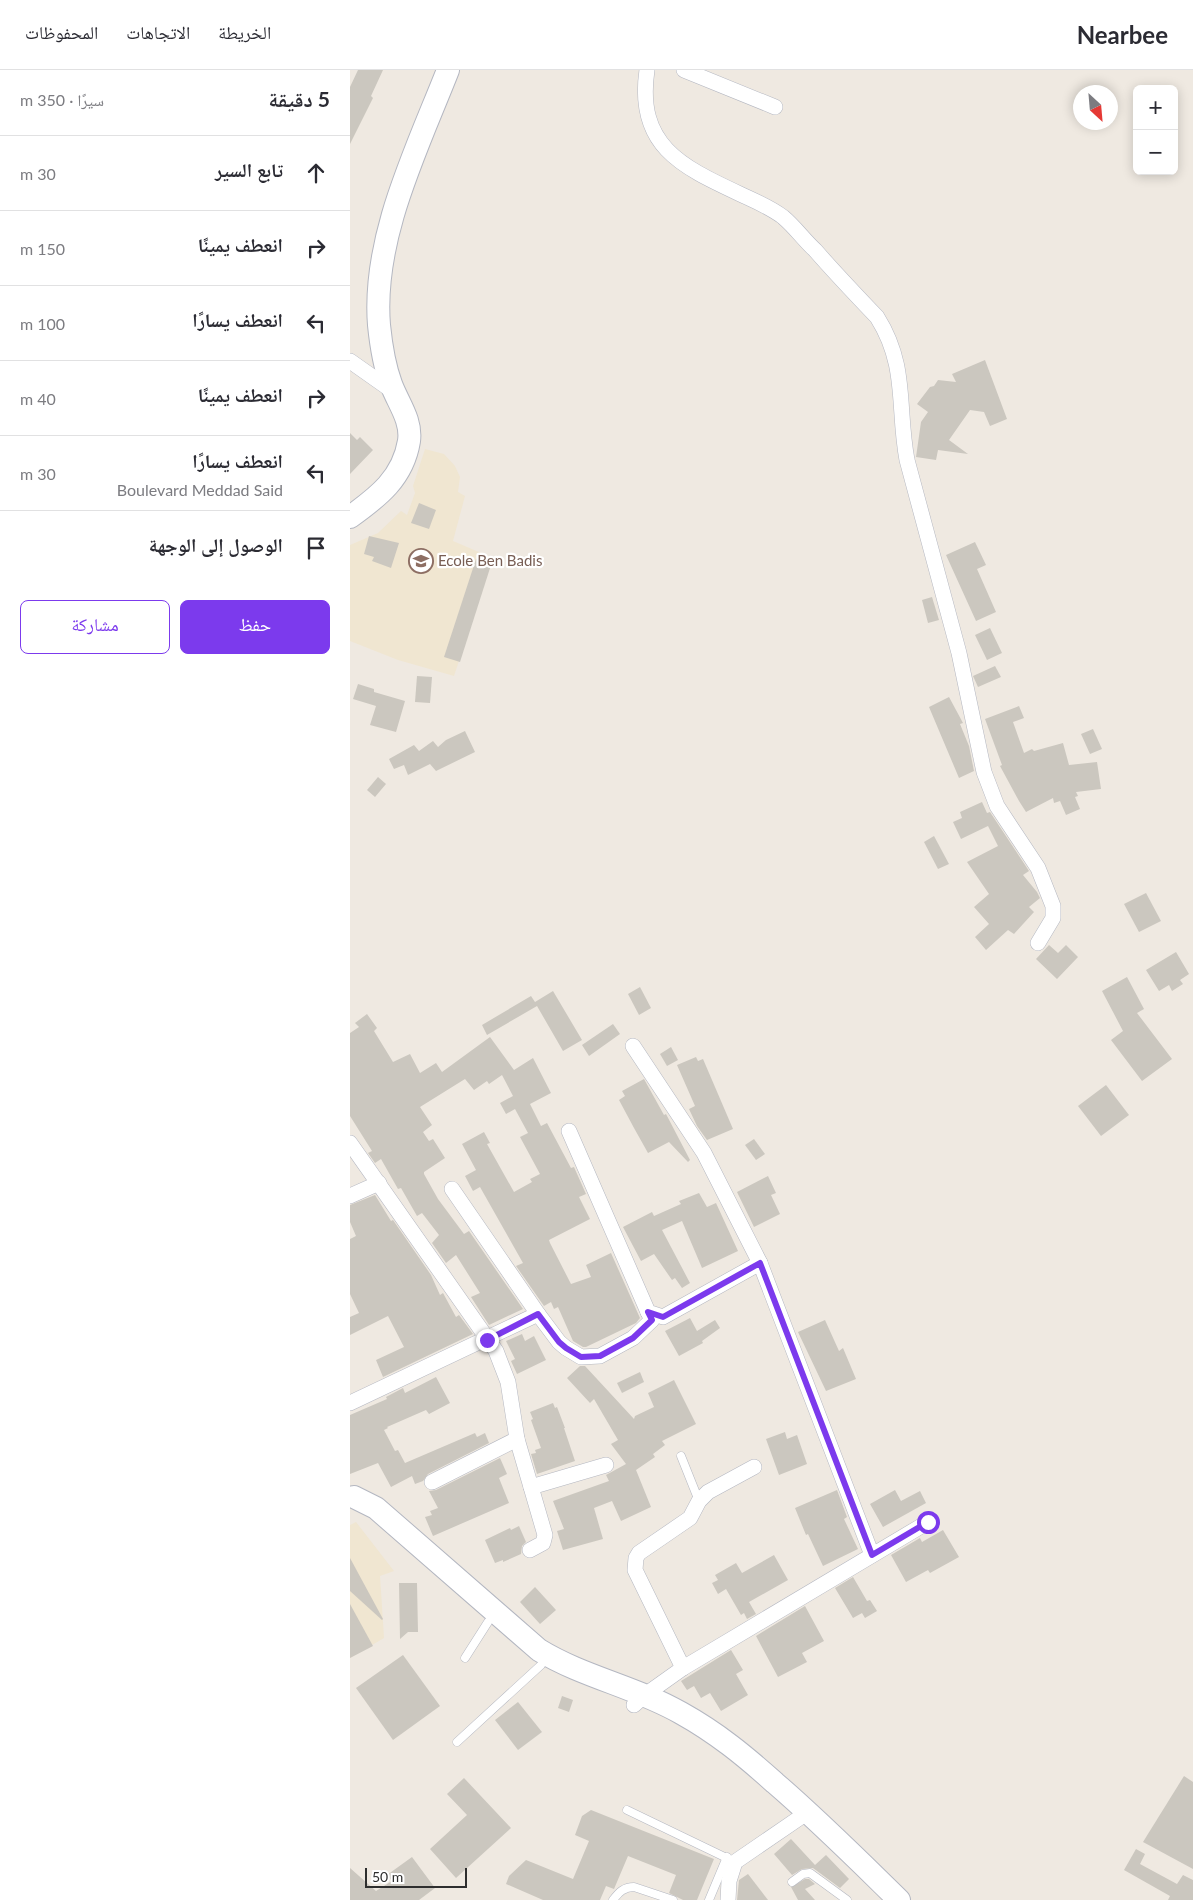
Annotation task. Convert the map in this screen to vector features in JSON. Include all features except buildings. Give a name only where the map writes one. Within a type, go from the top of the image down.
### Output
[{"type":"street","points":[[350,516],[384,492],[403,462],[409,441],[407,420],[394,393],[385,363],[378,311],[380,282],[390,225],[408,171],[448,70]]},
{"type":"street","points":[[647,70],[645,86],[646,109],[650,125],[658,139],[672,154],[691,169],[760,202],[785,219],[877,317],[887,333],[899,375],[907,460],[959,653],[984,772],[997,806],[1038,868],[1053,906],[1053,918],[1038,943]]},
{"type":"street","points":[[684,70],[775,107]]},
{"type":"street","points":[[350,361],[394,393]]},
{"type":"street","points":[[633,1046],[704,1154],[760,1263],[872,1555]]},
{"type":"street","points":[[452,1189],[538,1314],[566,1348],[581,1357],[600,1356],[640,1333],[652,1320],[569,1131]]},
{"type":"street","points":[[350,1143],[496,1352],[508,1382],[516,1439],[545,1535],[543,1543],[530,1550]]},
{"type":"street","points":[[350,1196],[379,1183]]},
{"type":"street","points":[[648,1312],[663,1317],[760,1263]]},
{"type":"street","points":[[350,1403],[487,1340],[538,1314]]},
{"type":"street","points":[[432,1482],[516,1439]]},
{"type":"street","points":[[531,1487],[606,1465]]},
{"type":"street","points":[[684,1668],[638,1575],[635,1564],[636,1558],[643,1549],[690,1518],[699,1501],[713,1488],[754,1467]]},
{"type":"street","points":[[352,1495],[364,1511],[523,1652],[640,1700],[672,1722],[710,1744],[804,1815],[899,1900]]},
{"type":"street","points":[[352,1495],[376,1508],[532,1644],[544,1660]]},
{"type":"street","points":[[640,1700],[684,1668],[928,1522]]},
{"type":"street","points":[[728,1900],[731,1859],[804,1815]]},
{"type":"street","points":[[804,1815],[886,1900]]},
{"type":"lane","points":[[681,1456],[699,1501]]},
{"type":"lane","points":[[465,1658],[488,1622]]},
{"type":"lane","points":[[457,1742],[544,1660]]},
{"type":"lane","points":[[627,1810],[731,1859],[709,1900]]},
{"type":"lane","points":[[792,1882],[803,1874],[810,1873],[847,1900]]},
{"type":"lane","points":[[613,1900],[620,1891],[629,1887],[673,1900]]},
{"type":"shaded area","name":"Ecole Ben Badis","points":[[425,449],[444,454],[455,466],[460,477],[458,492],[465,496],[453,541],[493,558],[454,676],[398,660],[350,641],[350,545],[378,533],[401,511],[407,515],[415,493],[413,486]]},
{"type":"shaded area","points":[[356,1522],[394,1571],[380,1576],[384,1638],[350,1658],[350,1525]]},
{"type":"place","name":"Ecole Ben Badis","points":[[421,561]]},
{"type":"route","points":[[487,1340],[538,1314],[559,1342],[573,1353],[581,1357],[600,1356],[640,1333],[652,1320],[648,1312],[663,1317],[760,1263],[872,1555],[928,1522]]}]
